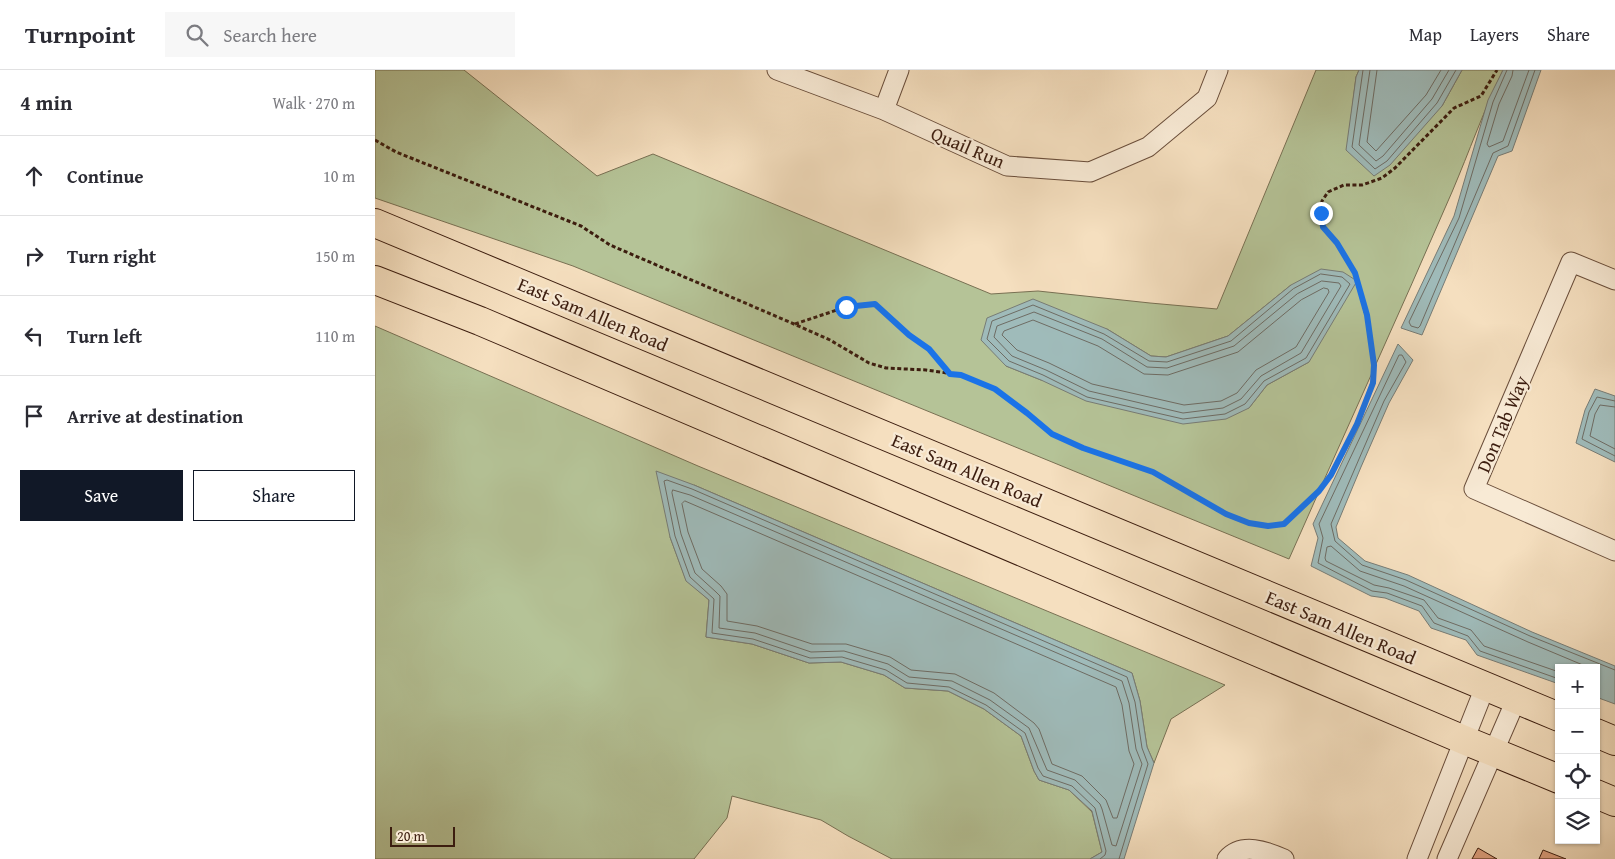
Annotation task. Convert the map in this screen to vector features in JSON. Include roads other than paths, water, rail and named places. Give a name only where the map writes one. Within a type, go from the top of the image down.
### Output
[{"type":"main road","name":"East Sam Allen Road","points":[[375,223],[1555,716]]},
{"type":"main road","points":[[375,280],[480,321],[1555,777]]},
{"type":"main road","points":[[1600,735],[1615,741]]},
{"type":"main road","points":[[1600,796],[1615,802]]},
{"type":"street","name":"Quail Run","points":[[777,70],[884,110],[1007,166],[1090,172],[1148,147],[1207,98],[1218,70]]},
{"type":"street","points":[[884,110],[899,70]]},
{"type":"street","name":"Don Tab Way","points":[[1615,280],[1571,262],[1474,489],[1615,551]]},
{"type":"street","points":[[1417,859],[1485,687]]},
{"type":"street","points":[[1447,859],[1516,700]]},
{"type":"street","points":[[1227,859],[1238,851],[1249,849],[1265,851],[1284,859]]},
{"type":"water","points":[[1359,70],[1462,70],[1442,106],[1390,165],[1374,176],[1346,150],[1356,77]]},
{"type":"water","points":[[1503,70],[1541,70],[1512,151],[1498,156],[1422,335],[1401,328],[1454,216],[1488,100]]},
{"type":"water","points":[[1321,269],[1343,272],[1357,281],[1309,362],[1267,385],[1249,408],[1226,419],[1183,424],[1086,401],[1006,366],[981,340],[987,318],[1033,299],[1107,329],[1151,356],[1166,357],[1228,336],[1291,285]]},
{"type":"water","points":[[1398,344],[1413,360],[1389,403],[1361,467],[1336,527],[1338,538],[1365,561],[1408,575],[1532,632],[1615,666],[1615,704],[1600,698],[1600,664],[1555,664],[1555,683],[1477,655],[1466,640],[1431,628],[1419,611],[1385,598],[1371,596],[1311,566],[1318,538],[1313,524]]},
{"type":"water","points":[[1595,389],[1615,396],[1615,462],[1576,443],[1585,410]]},
{"type":"water","points":[[656,471],[694,485],[1132,673],[1140,701],[1147,747],[1154,763],[1124,859],[1090,859],[1102,852],[1092,811],[1069,790],[1039,780],[1021,736],[984,709],[948,691],[905,688],[884,675],[841,662],[809,663],[752,644],[706,637],[709,600],[686,581],[670,537]]}]
